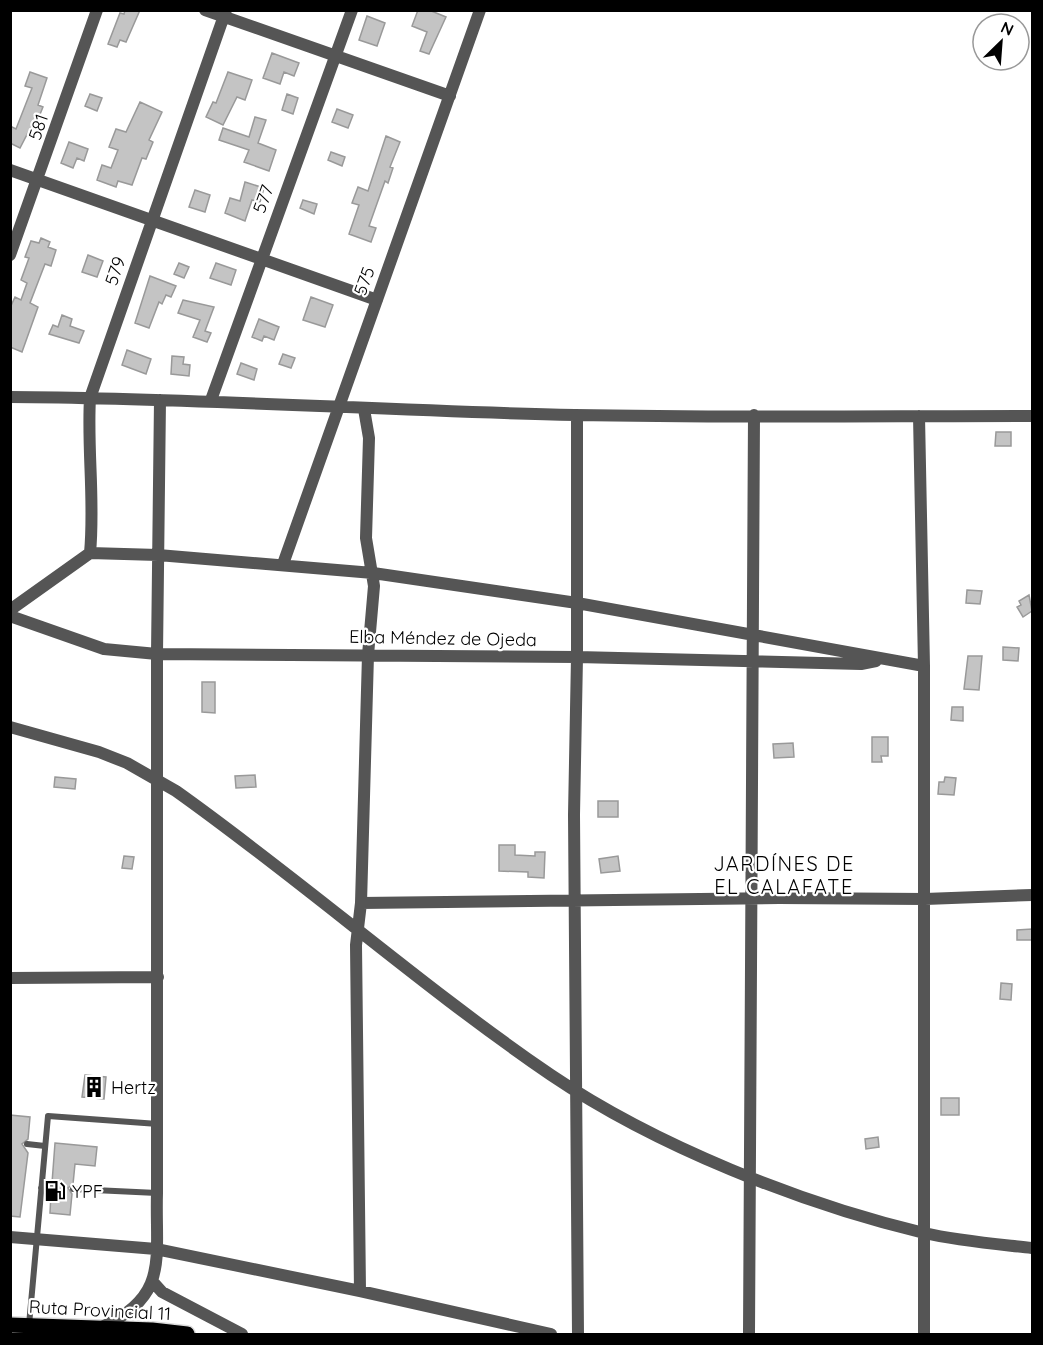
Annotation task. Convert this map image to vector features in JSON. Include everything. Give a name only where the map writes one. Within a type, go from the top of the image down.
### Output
[{"type":"main road","name":"Ruta Provincial 11","points":[[10,1325],[101,1328],[187,1335]]},
{"type":"street","name":"581","points":[[10,255],[39,180],[98,10]]},
{"type":"street","points":[[205,10],[225,14],[450,96]]},
{"type":"street","name":"577","points":[[211,400],[260,258],[352,10]]},
{"type":"street","name":"575","points":[[283,564],[480,10]]},
{"type":"street","name":"579","points":[[90,553],[93,527],[88,423],[90,398],[225,14]]},
{"type":"street","points":[[10,170],[376,300]]},
{"type":"street","points":[[10,397],[211,400],[337,408],[577,415],[1032,416]]},
{"type":"street","points":[[101,1328],[140,1303],[153,1282],[156,1249],[159,780],[157,654],[160,400]]},
{"type":"street","points":[[360,1291],[357,930],[361,903],[368,655],[373,573],[366,538],[369,423],[364,409]]},
{"type":"street","points":[[577,415],[575,901],[578,1335]]},
{"type":"street","points":[[748,1335],[754,415]]},
{"type":"street","points":[[919,416],[924,666],[924,1335]]},
{"type":"street","points":[[10,610],[90,553],[158,555],[373,573],[577,603],[924,666]]},
{"type":"street","name":"Elba Méndez de Ojeda","points":[[10,616],[104,649],[157,654],[577,657],[861,664],[881,659]]},
{"type":"street","points":[[10,727],[99,752],[159,780],[195,804],[451,1003],[553,1077],[671,1142],[749,1177],[925,1233],[1032,1248]]},
{"type":"street","points":[[361,903],[925,899],[1032,895]]},
{"type":"street","points":[[10,978],[158,977]]},
{"type":"street","points":[[10,1237],[156,1249],[360,1291],[551,1335]]},
{"type":"street","points":[[153,1282],[162,1292],[242,1335]]},
{"type":"lane","points":[[29,1325],[48,1116],[158,1124]]},
{"type":"lane","points":[[27,1144],[45,1146]]},
{"type":"lane","points":[[41,1188],[52,1188]]},
{"type":"lane","points":[[73,1189],[158,1193]]},
{"type":"building","points":[[125,10],[140,10],[126,42],[120,40],[117,47],[108,44],[120,13],[124,14]]},
{"type":"building","points":[[418,10],[429,10],[446,17],[429,54],[420,51],[427,32],[412,26]]},
{"type":"building","points":[[367,16],[385,23],[377,46],[359,40]]},
{"type":"building","points":[[272,53],[299,63],[294,76],[284,72],[280,84],[263,78]]},
{"type":"building","points":[[30,72],[47,78],[38,105],[43,107],[36,124],[33,123],[20,148],[10,143],[10,126],[16,129],[32,88],[25,86]]},
{"type":"building","points":[[228,72],[252,80],[245,100],[237,97],[223,125],[206,117],[213,102],[216,103]]},
{"type":"building","points":[[90,94],[102,98],[97,111],[85,106]]},
{"type":"building","points":[[287,94],[298,98],[293,114],[282,110]]},
{"type":"building","points":[[140,102],[162,112],[149,140],[153,142],[146,159],[142,158],[132,185],[118,181],[116,187],[97,180],[102,165],[111,168],[118,150],[109,147],[116,129],[126,132]]},
{"type":"building","points":[[337,109],[353,115],[348,128],[332,122]]},
{"type":"building","points":[[255,117],[266,120],[258,143],[276,150],[269,171],[244,162],[249,150],[219,140],[223,128],[249,137]]},
{"type":"building","points":[[386,136],[400,142],[390,167],[393,168],[388,183],[385,181],[369,226],[376,228],[371,242],[349,234],[359,205],[352,203],[358,187],[368,191]]},
{"type":"building","points":[[69,142],[88,149],[84,161],[77,158],[73,168],[61,163]]},
{"type":"building","points":[[331,152],[345,157],[342,166],[328,160]]},
{"type":"building","points":[[245,182],[264,188],[260,202],[252,200],[245,221],[225,213],[230,198],[240,201]]},
{"type":"building","points":[[195,190],[210,195],[205,212],[189,207]]},
{"type":"building","points":[[303,200],[317,204],[314,214],[300,208]]},
{"type":"building","points":[[41,238],[50,242],[48,247],[56,250],[51,266],[45,264],[30,303],[38,307],[22,352],[10,347],[10,308],[15,297],[21,300],[27,283],[21,280],[29,258],[25,257],[31,241],[39,243]]},
{"type":"building","points":[[88,255],[103,261],[97,277],[82,272]]},
{"type":"building","points":[[179,263],[189,267],[184,278],[174,274]]},
{"type":"building","points":[[216,263],[236,270],[231,285],[210,278]]},
{"type":"building","points":[[150,276],[176,286],[171,297],[166,295],[162,304],[159,302],[149,328],[135,323]]},
{"type":"building","points":[[311,297],[333,305],[325,327],[303,320]]},
{"type":"building","points":[[183,300],[214,307],[205,331],[211,333],[207,342],[193,337],[200,320],[178,313]]},
{"type":"building","points":[[62,315],[72,319],[70,326],[84,331],[79,343],[49,334],[53,325],[58,327]]},
{"type":"building","points":[[259,319],[279,327],[274,340],[264,336],[262,341],[252,337]]},
{"type":"building","points":[[127,350],[151,359],[146,374],[122,365]]},
{"type":"building","points":[[283,354],[295,358],[291,368],[279,364]]},
{"type":"building","points":[[172,356],[184,357],[183,364],[190,365],[189,376],[171,374]]},
{"type":"building","points":[[241,363],[257,369],[254,380],[237,374]]},
{"type":"building","points":[[996,432],[1011,432],[1011,446],[995,446]]},
{"type":"building","points":[[967,590],[982,591],[980,604],[966,603]]},
{"type":"building","points":[[1029,595],[1032,611],[1023,617],[1017,607],[1021,605],[1019,601]]},
{"type":"building","points":[[1003,647],[1019,648],[1018,661],[1003,660]]},
{"type":"building","points":[[968,656],[982,656],[979,690],[964,689]]},
{"type":"building","points":[[202,682],[215,682],[215,713],[202,712]]},
{"type":"building","points":[[952,707],[963,707],[963,721],[951,720]]},
{"type":"building","points":[[872,737],[888,737],[888,756],[881,756],[882,762],[872,762]]},
{"type":"building","points":[[793,743],[794,757],[774,758],[773,744]]},
{"type":"building","points":[[255,775],[256,787],[236,788],[235,776]]},
{"type":"building","points":[[55,777],[76,779],[75,789],[54,787]]},
{"type":"building","points":[[945,777],[956,778],[954,795],[938,794],[939,782],[944,782]]},
{"type":"building","points":[[598,801],[618,801],[618,817],[598,817]]},
{"type":"building","points":[[499,845],[515,845],[515,855],[535,856],[535,852],[545,852],[544,878],[528,877],[528,872],[499,871]]},
{"type":"building","points":[[124,856],[134,857],[132,869],[122,868]]},
{"type":"building","points":[[618,856],[620,871],[601,873],[599,859]]},
{"type":"building","points":[[1032,929],[1032,940],[1017,940],[1017,930]]},
{"type":"building","points":[[1001,983],[1012,984],[1011,1000],[1000,999]]},
{"type":"building","name":"Hertz","points":[[85,1075],[106,1077],[104,1099],[82,1097]]},
{"type":"building","points":[[941,1098],[959,1098],[959,1115],[941,1115]]},
{"type":"building","points":[[10,1115],[30,1117],[28,1139],[22,1144],[28,1153],[20,1217],[10,1216]]},
{"type":"building","points":[[878,1137],[879,1147],[866,1149],[865,1139]]},
{"type":"building","points":[[55,1143],[97,1147],[95,1166],[75,1164],[73,1184],[68,1188],[72,1194],[70,1215],[50,1213],[51,1193],[57,1189],[52,1183]]},
{"type":"place","name":"Hertz","points":[[94,1087]]},
{"type":"place","name":"YPF","points":[[55,1191]]},
{"type":"district","name":"JARDÍNES DE EL CALAFATE","points":[[784,874]]}]
